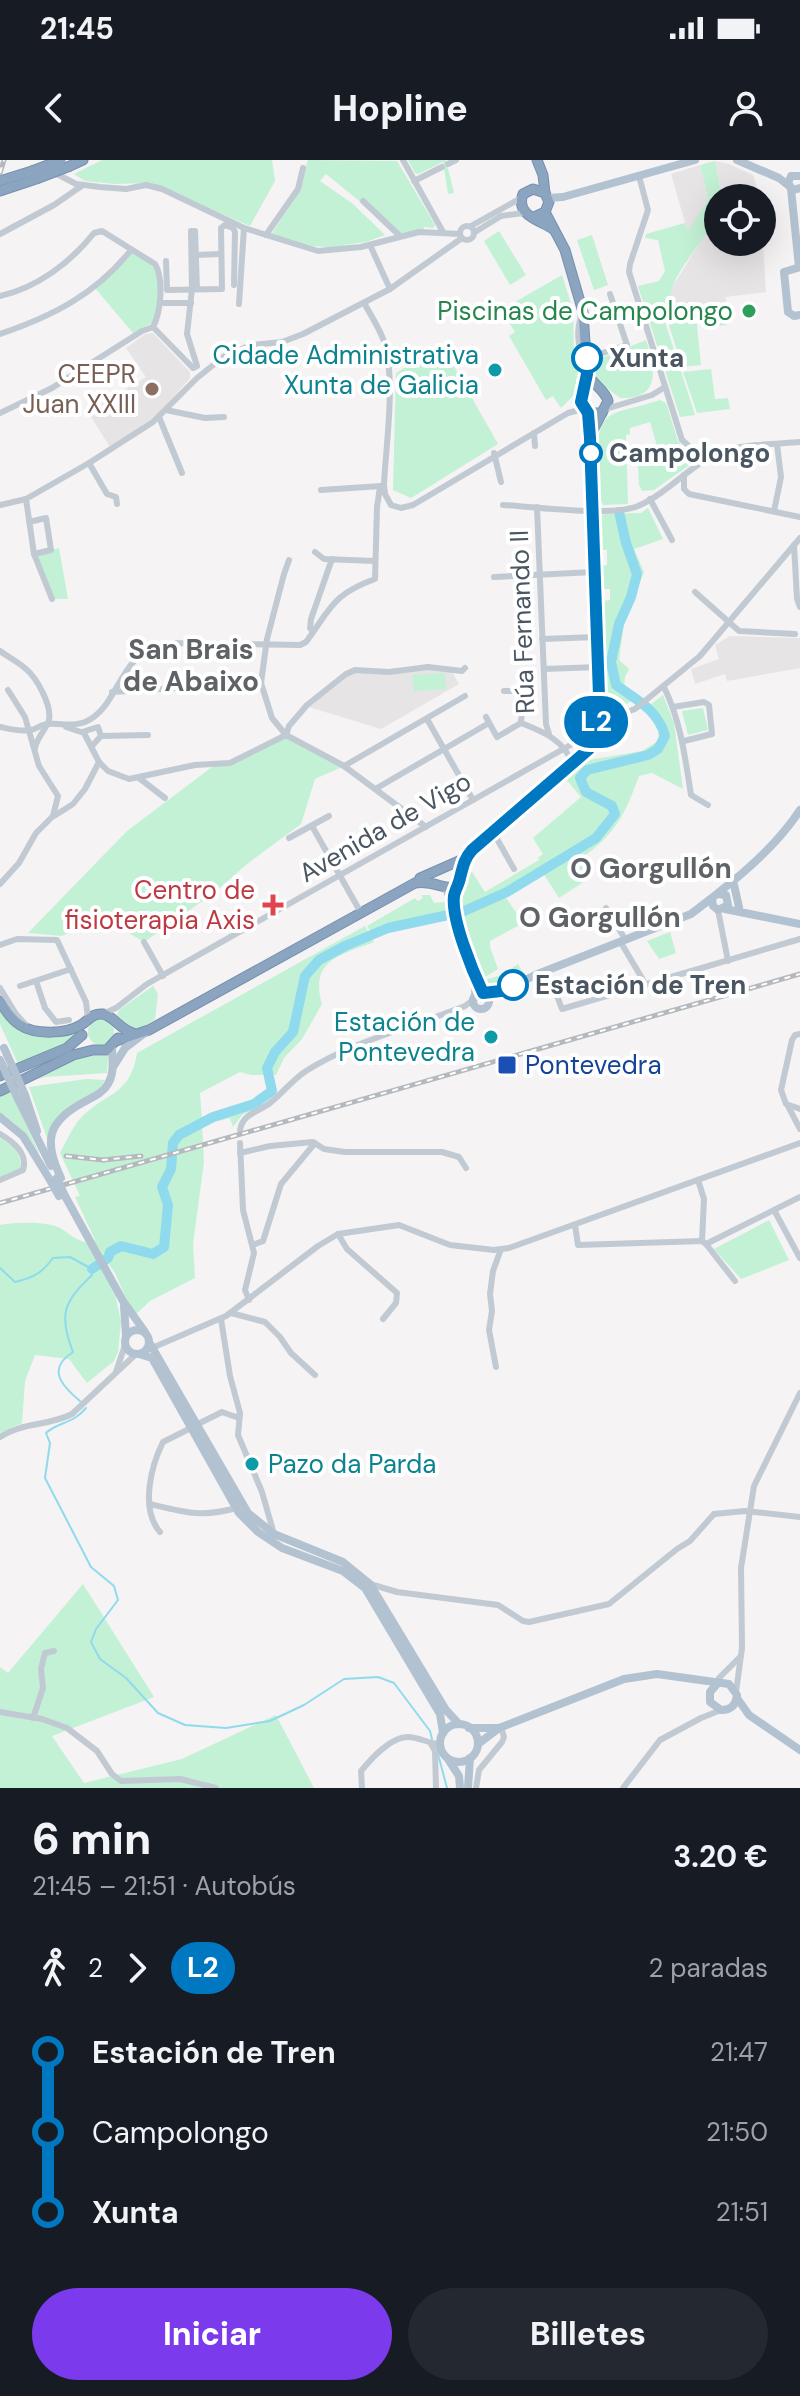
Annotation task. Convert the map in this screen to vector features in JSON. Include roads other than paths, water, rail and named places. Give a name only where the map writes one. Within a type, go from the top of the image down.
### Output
[{"type":"highway","points":[[0,191],[34,171],[83,160]]},
{"type":"highway","points":[[538,163],[538,178],[533,189],[526,191],[521,198],[521,206],[529,215],[553,229]]},
{"type":"highway","points":[[0,1091],[73,1055],[103,1051],[141,1033],[422,877],[446,868],[466,856],[589,749],[604,719],[599,696],[590,438],[584,404],[587,360],[583,312],[565,250],[553,229],[538,163]]},
{"type":"highway","points":[[0,181],[14,182]]},
{"type":"highway","points":[[533,189],[547,202]]},
{"type":"highway","points":[[529,215],[547,202]]},
{"type":"highway","points":[[587,374],[607,397],[604,411],[590,438]]},
{"type":"highway","points":[[584,404],[590,390],[598,389]]},
{"type":"highway","points":[[584,404],[604,411]]},
{"type":"highway","points":[[459,881],[466,856]]},
{"type":"highway","points":[[446,868],[457,870],[459,881]]},
{"type":"highway","points":[[443,886],[438,877],[446,868]]},
{"type":"highway","points":[[415,883],[426,881],[443,886],[459,881]]},
{"type":"highway","points":[[0,1001],[20,1025],[39,1031],[70,1028],[93,1017],[112,1018],[118,1027],[141,1033]]},
{"type":"highway","points":[[0,1076],[67,1048],[82,1035],[93,1017]]},
{"type":"highway","points":[[114,1044],[118,1027]]},
{"type":"highway","points":[[82,1035],[85,1044],[93,1050]]},
{"type":"main road","points":[[547,202],[695,160]]},
{"type":"main road","points":[[737,160],[794,182],[799,267],[788,269],[782,279],[788,312],[794,316],[800,315]]},
{"type":"main road","points":[[443,886],[455,910],[480,998],[721,902],[736,881],[798,815]]},
{"type":"main road","points":[[455,910],[459,881]]},
{"type":"main road","points":[[736,881],[742,909]]},
{"type":"main road","points":[[721,902],[800,924]]},
{"type":"main road","points":[[56,1179],[51,1133],[64,1115],[103,1090],[125,1048],[141,1033]]},
{"type":"main road","points":[[0,1039],[78,1227],[86,1234],[195,1426],[236,1508],[258,1532],[282,1548],[343,1571],[365,1588],[440,1714],[443,1733]]},
{"type":"main road","points":[[112,1073],[114,1044]]},
{"type":"main road","points":[[0,1060],[22,1097]]},
{"type":"main road","points":[[0,1117],[30,1144],[56,1179]]},
{"type":"main road","points":[[123,1301],[127,1322],[125,1345],[129,1351],[149,1345]]},
{"type":"main road","points":[[126,1335],[135,1329],[149,1345],[152,1358],[248,1513],[274,1534],[343,1562],[370,1584],[446,1710],[459,1724],[476,1735],[478,1744]]},
{"type":"main road","points":[[468,1788],[470,1758],[478,1744],[500,1727],[624,1679],[657,1674],[733,1687],[749,1715],[800,1750]]},
{"type":"main road","points":[[691,1680],[724,1710],[749,1715]]},
{"type":"main road","points":[[710,1700],[712,1688],[721,1683]]},
{"type":"main road","points":[[724,1710],[734,1705],[736,1695]]},
{"type":"main road","points":[[459,1724],[451,1726],[436,1744],[459,1776],[460,1788]]},
{"type":"main road","points":[[469,1728],[500,1727]]},
{"type":"main road","points":[[447,1758],[462,1762],[470,1758]]},
{"type":"street","points":[[403,160],[443,232]]},
{"type":"street","points":[[414,181],[449,164]]},
{"type":"street","points":[[794,182],[800,167]]},
{"type":"street","points":[[266,235],[298,189],[303,168]]},
{"type":"street","points":[[34,171],[83,185],[126,189],[146,185],[154,187],[244,228],[318,251],[370,245],[419,232],[443,232],[470,240],[473,229],[521,198]]},
{"type":"street","points":[[639,176],[648,210],[629,272],[682,440],[697,453],[714,455]]},
{"type":"street","points":[[0,234],[54,205],[83,185]]},
{"type":"street","points":[[363,201],[400,236]]},
{"type":"street","points":[[0,505],[26,499],[89,463],[159,417],[205,370],[236,351],[258,344],[291,340],[390,289],[461,236],[464,226],[473,229],[501,216],[529,215]]},
{"type":"street","points":[[166,261],[167,290],[222,289],[221,228],[225,225],[235,232],[234,285]]},
{"type":"street","points":[[239,304],[244,228]]},
{"type":"street","points":[[0,296],[52,273],[80,251],[94,233],[102,231],[155,264],[160,273],[157,320],[153,327],[52,388],[0,413]]},
{"type":"street","points":[[370,245],[390,289]]},
{"type":"street","points":[[0,334],[64,307],[95,288],[131,250]]},
{"type":"street","points":[[197,378],[194,371],[197,366],[187,334],[195,289],[194,256],[221,254]]},
{"type":"street","points":[[587,360],[627,345],[610,294]]},
{"type":"street","points":[[164,303],[191,303]]},
{"type":"street","points":[[63,727],[98,715],[119,681],[141,653],[152,645],[300,645],[306,642],[342,593],[375,579],[389,369],[384,341],[364,303]]},
{"type":"street","points":[[153,327],[188,365],[205,370]]},
{"type":"street","points":[[604,411],[652,395],[665,387]]},
{"type":"street","points":[[607,397],[621,404]]},
{"type":"street","points":[[389,502],[400,505],[412,503],[584,404]]},
{"type":"street","points":[[495,455],[584,404]]},
{"type":"street","points":[[166,410],[205,418],[224,417]]},
{"type":"street","points":[[159,417],[182,473]]},
{"type":"street","points":[[534,433],[535,446]]},
{"type":"street","points":[[503,505],[593,510],[633,507],[650,499],[714,455],[729,450],[800,442]]},
{"type":"street","points":[[774,511],[781,477],[777,444]]},
{"type":"street","points":[[696,467],[697,453]]},
{"type":"street","points":[[495,455],[501,482]]},
{"type":"street","points":[[89,463],[107,494],[116,497],[117,504]]},
{"type":"street","points":[[684,475],[684,489],[689,494],[800,517]]},
{"type":"street","points":[[321,490],[382,486]]},
{"type":"street","points":[[382,486],[389,502]]},
{"type":"street","points":[[26,499],[34,554],[52,599]]},
{"type":"street","points":[[650,499],[672,540]]},
{"type":"street","points":[[377,517],[389,502]]},
{"type":"street","name":"Rúa Fernando II","points":[[537,507],[546,724],[549,734]]},
{"type":"street","points":[[29,522],[46,518],[51,550]]},
{"type":"street","name":"Avenida de Vigo","points":[[93,1017],[563,749],[604,719],[640,706],[700,656],[800,538]]},
{"type":"street","points":[[794,545],[800,607]]},
{"type":"street","points":[[34,554],[59,548]]},
{"type":"street","points":[[315,552],[318,557],[375,561]]},
{"type":"street","points":[[313,632],[311,619],[332,559]]},
{"type":"street","points":[[289,560],[267,645],[261,683],[272,718],[286,735],[344,766],[426,827]]},
{"type":"street","points":[[494,577],[594,572]]},
{"type":"street","points":[[695,592],[739,631],[795,634]]},
{"type":"street","points":[[542,639],[597,637]]},
{"type":"street","points":[[0,653],[28,670],[49,710],[48,724],[36,742],[35,752]]},
{"type":"street","points":[[82,732],[99,762],[108,771],[129,779],[195,765],[230,763],[286,735],[289,726],[307,705],[355,670],[389,672],[428,667],[462,671],[465,668]]},
{"type":"street","points":[[544,669],[598,667]]},
{"type":"street","points":[[119,681],[123,691]]},
{"type":"street","points":[[112,692],[261,683]]},
{"type":"street","points":[[664,687],[684,741],[691,795],[708,805]]},
{"type":"street","points":[[8,690],[25,717],[39,766],[56,790],[53,816]]},
{"type":"street","points":[[504,691],[523,691],[521,723]]},
{"type":"street","points":[[344,766],[465,696]]},
{"type":"street","points":[[673,707],[704,702],[709,705],[712,734],[684,741]]},
{"type":"street","points":[[427,719],[473,800]]},
{"type":"street","points":[[377,788],[445,750],[487,720],[497,737],[521,723]]},
{"type":"street","points":[[521,723],[549,734],[573,760]]},
{"type":"street","points":[[0,727],[29,731],[48,724],[82,732],[98,727],[101,736]]},
{"type":"street","points":[[92,746],[101,736],[148,735]]},
{"type":"street","points":[[0,884],[19,863],[36,833],[53,816],[73,804],[99,762]]},
{"type":"street","points":[[139,778],[165,798]]},
{"type":"street","points":[[289,838],[329,816]]},
{"type":"street","points":[[312,826],[361,913]]},
{"type":"street","points":[[493,832],[514,869]]},
{"type":"street","points":[[721,902],[728,961]]},
{"type":"street","points":[[606,908],[646,985]]},
{"type":"street","points":[[0,945],[17,939],[57,940],[93,1017]]},
{"type":"street","points":[[547,970],[562,1009],[800,939]]},
{"type":"street","points":[[144,942],[163,976]]},
{"type":"street","points":[[20,986],[71,969]]},
{"type":"street","points":[[36,981],[45,1008],[56,1022],[69,1020]]},
{"type":"street","points":[[0,988],[20,1020],[39,1031]]},
{"type":"street","points":[[240,1130],[245,1117],[269,1104],[291,1081],[324,1061],[480,998]]},
{"type":"street","points":[[800,1034],[792,1040],[782,1086],[783,1099],[800,1129]]},
{"type":"street","points":[[788,1106],[800,1109]]},
{"type":"street","points":[[0,1134],[20,1150],[25,1164],[23,1170],[0,1180]]},
{"type":"street","points":[[240,1143],[243,1210],[254,1259],[240,1306]]},
{"type":"street","points":[[240,1153],[270,1146],[315,1143],[324,1149],[345,1152],[442,1152],[459,1157],[466,1168]]},
{"type":"street","points":[[253,1245],[263,1241],[281,1184],[315,1143]]},
{"type":"street","points":[[0,1437],[27,1426],[59,1421],[72,1414],[149,1345],[221,1319],[338,1234],[399,1225],[450,1245],[501,1249],[515,1247],[800,1143]]},
{"type":"street","points":[[698,1180],[704,1199],[704,1243],[735,1281]]},
{"type":"street","points":[[575,1225],[578,1245],[704,1243],[800,1197]]},
{"type":"street","points":[[774,1210],[800,1258]]},
{"type":"street","points":[[338,1234],[347,1249],[397,1293],[396,1303],[383,1319]]},
{"type":"street","points":[[496,1367],[489,1330],[492,1311],[490,1294],[493,1271],[501,1249]]},
{"type":"street","points":[[248,1286],[260,1291]]},
{"type":"street","points":[[248,1286],[250,1299]]},
{"type":"street","points":[[231,1313],[265,1322],[315,1375]]},
{"type":"street","points":[[221,1319],[240,1415],[238,1435],[262,1492],[274,1534]]},
{"type":"street","points":[[116,1372],[125,1345]]},
{"type":"street","points":[[736,1695],[742,1654],[740,1580],[757,1476],[797,1408],[800,1393]]},
{"type":"street","points":[[160,1532],[153,1524],[150,1504],[152,1466],[163,1442],[222,1412],[236,1417],[240,1415]]},
{"type":"street","points":[[150,1504],[191,1514],[217,1513],[236,1508]]},
{"type":"street","points":[[382,1600],[387,1592],[397,1592],[498,1605],[529,1622],[609,1604],[690,1541],[714,1514],[750,1512],[800,1517]]},
{"type":"street","points":[[370,1584],[397,1592]]},
{"type":"street","points":[[33,1718],[43,1688],[43,1654],[54,1651]]},
{"type":"street","points":[[741,1664],[721,1683],[719,1678],[742,1654]]},
{"type":"street","points":[[701,1718],[710,1700]]},
{"type":"street","points":[[623,1788],[660,1740],[701,1718],[724,1710]]},
{"type":"street","points":[[0,1712],[60,1725],[73,1732],[97,1751],[112,1774],[121,1781],[180,1779],[216,1788]]},
{"type":"street","points":[[476,1788],[479,1770],[504,1737],[500,1727]]},
{"type":"street","points":[[362,1788],[361,1771],[373,1757],[392,1743],[409,1737],[436,1744],[436,1788]]},
{"type":"waterway","points":[[92,1269],[121,1246],[153,1254],[164,1247],[168,1205],[162,1187],[171,1169],[173,1143],[179,1135],[213,1117],[254,1104],[272,1091],[267,1068],[275,1052],[293,1032],[305,976],[319,960],[388,928],[462,912],[507,892],[596,838],[615,814],[612,806],[586,792],[580,778],[587,770],[648,755],[658,749],[665,736],[652,712],[616,685],[611,662],[619,624],[637,574],[619,512]]},
{"type":"waterway","points":[[0,1268],[15,1282],[37,1274],[53,1258],[70,1257],[92,1269],[92,1275],[75,1293],[66,1309],[66,1328],[73,1352],[65,1358],[59,1371],[63,1383],[80,1401]]},
{"type":"waterway","points":[[86,1408],[46,1433],[50,1443],[45,1478],[91,1567],[114,1586],[118,1600],[96,1629],[91,1642],[100,1659],[126,1678],[158,1713],[185,1725],[226,1728],[270,1721],[304,1705],[344,1679],[378,1677],[394,1683],[430,1731],[432,1739]]},
{"type":"waterway","points":[[438,1754],[447,1788]]},
{"type":"railway","points":[[0,173],[4,160]]},
{"type":"railway","points":[[0,1203],[800,974]]},
{"type":"railway","points":[[66,1156],[103,1160],[141,1156]]},
{"type":"place","name":"Piscinas de Campolongo","points":[[749,311]]},
{"type":"place","name":"Xunta","points":[[587,358]]},
{"type":"place","name":"Cidade Administrativa Xunta de Galicia","points":[[495,370]]},
{"type":"place","name":"CEEPR Juan XXIII","points":[[152,389]]},
{"type":"place","name":"Campolongo","points":[[591,453]]},
{"type":"place","name":"Centro de fisioterapia Axis","points":[[273,905]]},
{"type":"place","name":"Estación de Tren","points":[[513,985]]},
{"type":"place","name":"Estación de Pontevedra","points":[[491,1037]]},
{"type":"place","name":"Pontevedra","points":[[507,1065]]},
{"type":"place","name":"Pazo da Parda","points":[[252,1464]]},
{"type":"district","name":"San Brais de Abaixo","points":[[191,665]]},
{"type":"district","name":"O Gorgullón","points":[[651,868]]},
{"type":"district","name":"O Gorgullón","points":[[600,917]]}]
